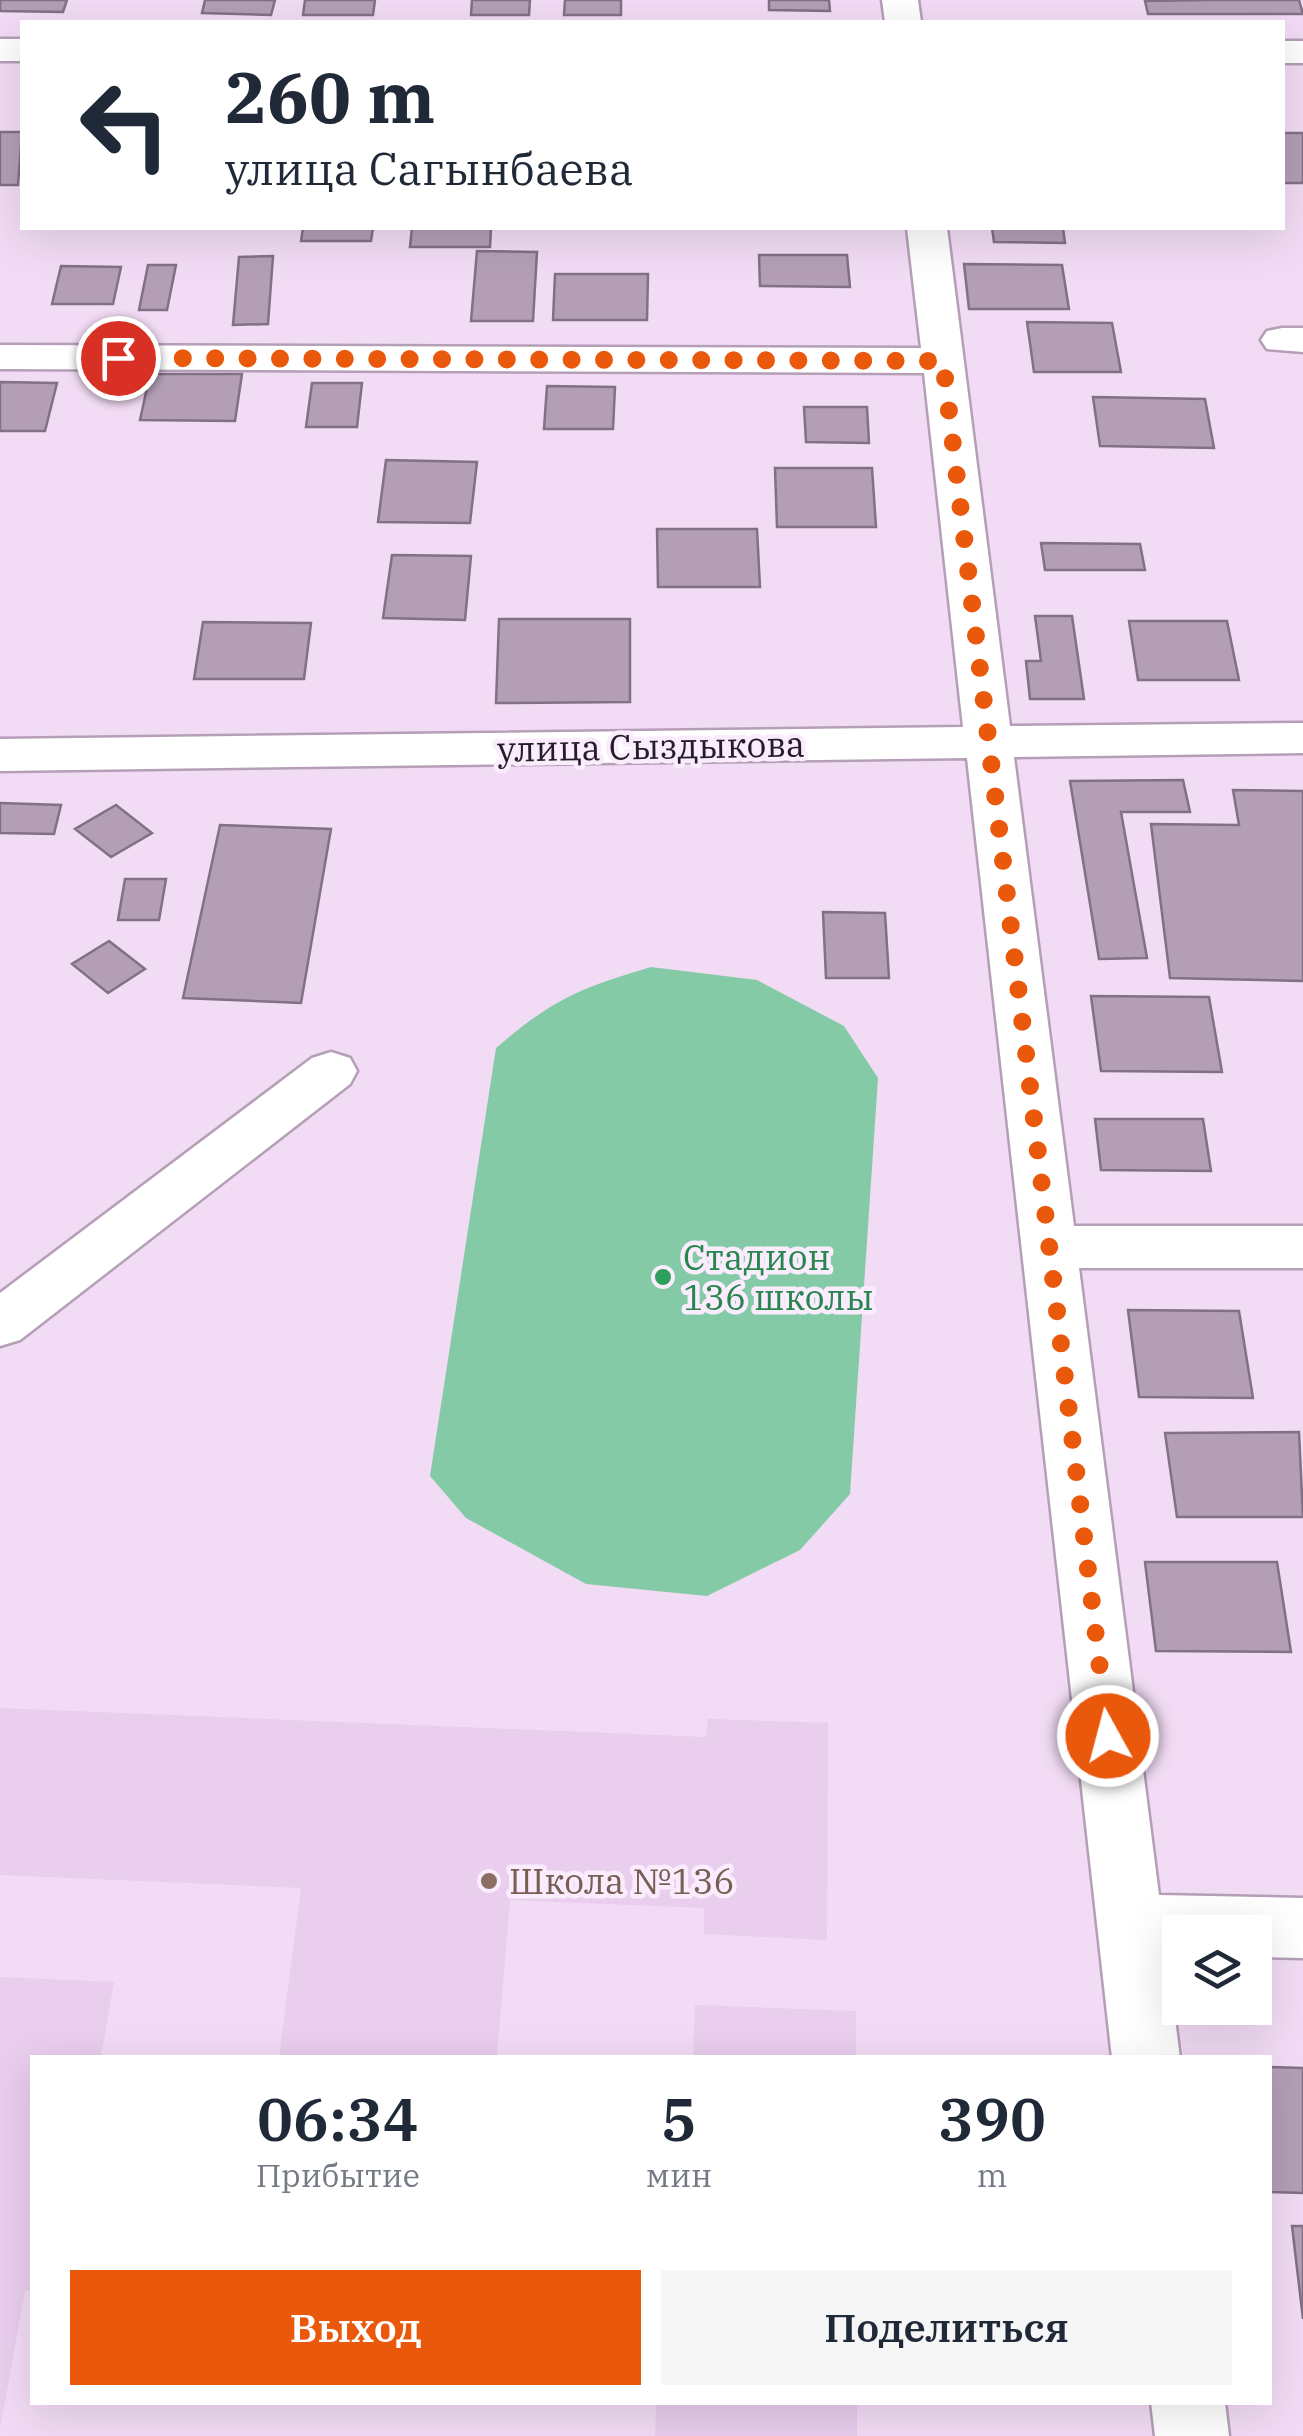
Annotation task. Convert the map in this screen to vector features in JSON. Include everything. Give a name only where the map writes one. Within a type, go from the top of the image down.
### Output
[{"type":"street","points":[[927,230],[1146,2055]]},
{"type":"street","points":[[0,357],[943,361]]},
{"type":"street","name":"улица Сыздыкова","points":[[0,755],[1303,738]]},
{"type":"street","points":[[0,1324],[331,1071]]},
{"type":"street","points":[[1049,1247],[1303,1247]]},
{"type":"street","points":[[1130,1924],[1303,1928]]},
{"type":"street","points":[[1188,2405],[1192,2436]]},
{"type":"shaded area","name":"Школа №136","points":[[0,1708],[706,1737],[708,1719],[828,1723],[827,1940],[704,1934],[704,1908],[510,1900],[497,2055],[279,2055],[301,1888],[0,1875]]},
{"type":"shaded area","points":[[0,1977],[114,1982],[101,2055],[30,2055],[30,2290],[25,2291],[0,2429]]},
{"type":"shaded area","name":"Школа №136","points":[[695,2005],[856,2011],[856,2055],[693,2055]]},
{"type":"shaded area","points":[[656,2405],[857,2405],[857,2436],[655,2436]]},
{"type":"green space","name":"Стадион 136 школы","points":[[651,967],[757,980],[844,1026],[878,1078],[850,1494],[800,1550],[707,1596],[586,1584],[466,1518],[430,1476],[496,1048],[568,997]]},
{"type":"building","points":[[0,0],[67,0],[63,12],[0,11]]},
{"type":"building","points":[[205,0],[275,0],[271,15],[202,13]]},
{"type":"building","points":[[305,0],[375,0],[373,15],[303,15]]},
{"type":"building","points":[[472,0],[530,0],[529,15],[471,15]]},
{"type":"building","points":[[565,0],[621,0],[621,15],[564,15]]},
{"type":"building","points":[[769,0],[829,0],[830,11],[769,10]]},
{"type":"building","points":[[1299,0],[1303,14],[1148,14],[1145,1]]},
{"type":"building","points":[[0,132],[20,132],[18,185],[0,185]]},
{"type":"building","points":[[1285,133],[1303,133],[1303,183],[1285,183]]},
{"type":"building","points":[[303,230],[373,230],[371,241],[301,241]]},
{"type":"building","points":[[412,230],[491,230],[490,247],[410,247]]},
{"type":"building","points":[[992,230],[1063,230],[1065,243],[994,242]]},
{"type":"building","points":[[477,251],[537,252],[533,321],[471,321]]},
{"type":"building","points":[[759,255],[847,255],[850,287],[760,286]]},
{"type":"building","points":[[273,256],[268,324],[233,325],[239,257]]},
{"type":"building","points":[[964,264],[1062,265],[1069,309],[969,309]]},
{"type":"building","points":[[148,265],[176,265],[167,310],[139,310]]},
{"type":"building","points":[[61,266],[121,267],[113,304],[52,304]]},
{"type":"building","points":[[555,274],[648,274],[647,320],[553,320]]},
{"type":"building","points":[[1027,322],[1112,323],[1121,372],[1034,372]]},
{"type":"building","points":[[150,374],[242,374],[235,421],[140,420]]},
{"type":"building","points":[[0,382],[57,383],[45,431],[0,431]]},
{"type":"building","points":[[312,383],[362,383],[357,427],[306,427]]},
{"type":"building","points":[[547,386],[615,387],[613,429],[544,429]]},
{"type":"building","points":[[1093,397],[1205,399],[1214,448],[1100,446]]},
{"type":"building","points":[[804,407],[867,407],[869,443],[806,442]]},
{"type":"building","points":[[386,460],[477,462],[470,523],[378,522]]},
{"type":"building","points":[[775,468],[872,468],[876,527],[777,527]]},
{"type":"building","points":[[657,529],[757,529],[760,587],[658,587]]},
{"type":"building","points":[[1041,543],[1140,544],[1145,570],[1045,570]]},
{"type":"building","points":[[392,555],[471,556],[465,620],[383,618]]},
{"type":"building","points":[[1035,616],[1072,616],[1084,699],[1030,699],[1026,661],[1041,661]]},
{"type":"building","points":[[499,619],[630,619],[630,702],[496,703]]},
{"type":"building","points":[[1129,621],[1227,621],[1239,680],[1138,680]]},
{"type":"building","points":[[203,622],[311,623],[304,679],[194,679]]},
{"type":"building","points":[[1183,780],[1190,812],[1121,812],[1147,958],[1099,959],[1070,781]]},
{"type":"building","points":[[1233,790],[1303,791],[1303,981],[1170,978],[1151,824],[1239,825]]},
{"type":"building","points":[[0,803],[61,805],[54,834],[0,833]]},
{"type":"building","points":[[116,805],[152,833],[111,857],[75,829]]},
{"type":"building","points":[[220,825],[331,829],[301,1003],[183,998]]},
{"type":"building","points":[[125,879],[166,879],[159,920],[118,920]]},
{"type":"building","points":[[823,912],[885,913],[889,978],[826,978]]},
{"type":"building","points":[[109,941],[145,969],[108,993],[72,964]]},
{"type":"building","points":[[1091,996],[1209,997],[1222,1072],[1101,1071]]},
{"type":"building","points":[[1095,1119],[1203,1119],[1211,1171],[1101,1170]]},
{"type":"building","points":[[1128,1310],[1239,1311],[1253,1398],[1139,1397]]},
{"type":"building","points":[[1299,1432],[1303,1517],[1177,1517],[1165,1433]]},
{"type":"building","points":[[1145,1562],[1277,1562],[1291,1652],[1156,1651]]},
{"type":"building","points":[[1272,2067],[1303,2068],[1303,2193],[1272,2192]]},
{"type":"building","points":[[1292,2226],[1303,2226],[1303,2319]]},
{"type":"place","name":"Стадион 136 школы","points":[[663,1277]]},
{"type":"place","name":"Школа №136","points":[[489,1881]]},
{"type":"route","points":[[118,358],[943,361],[1108,1736]]}]
